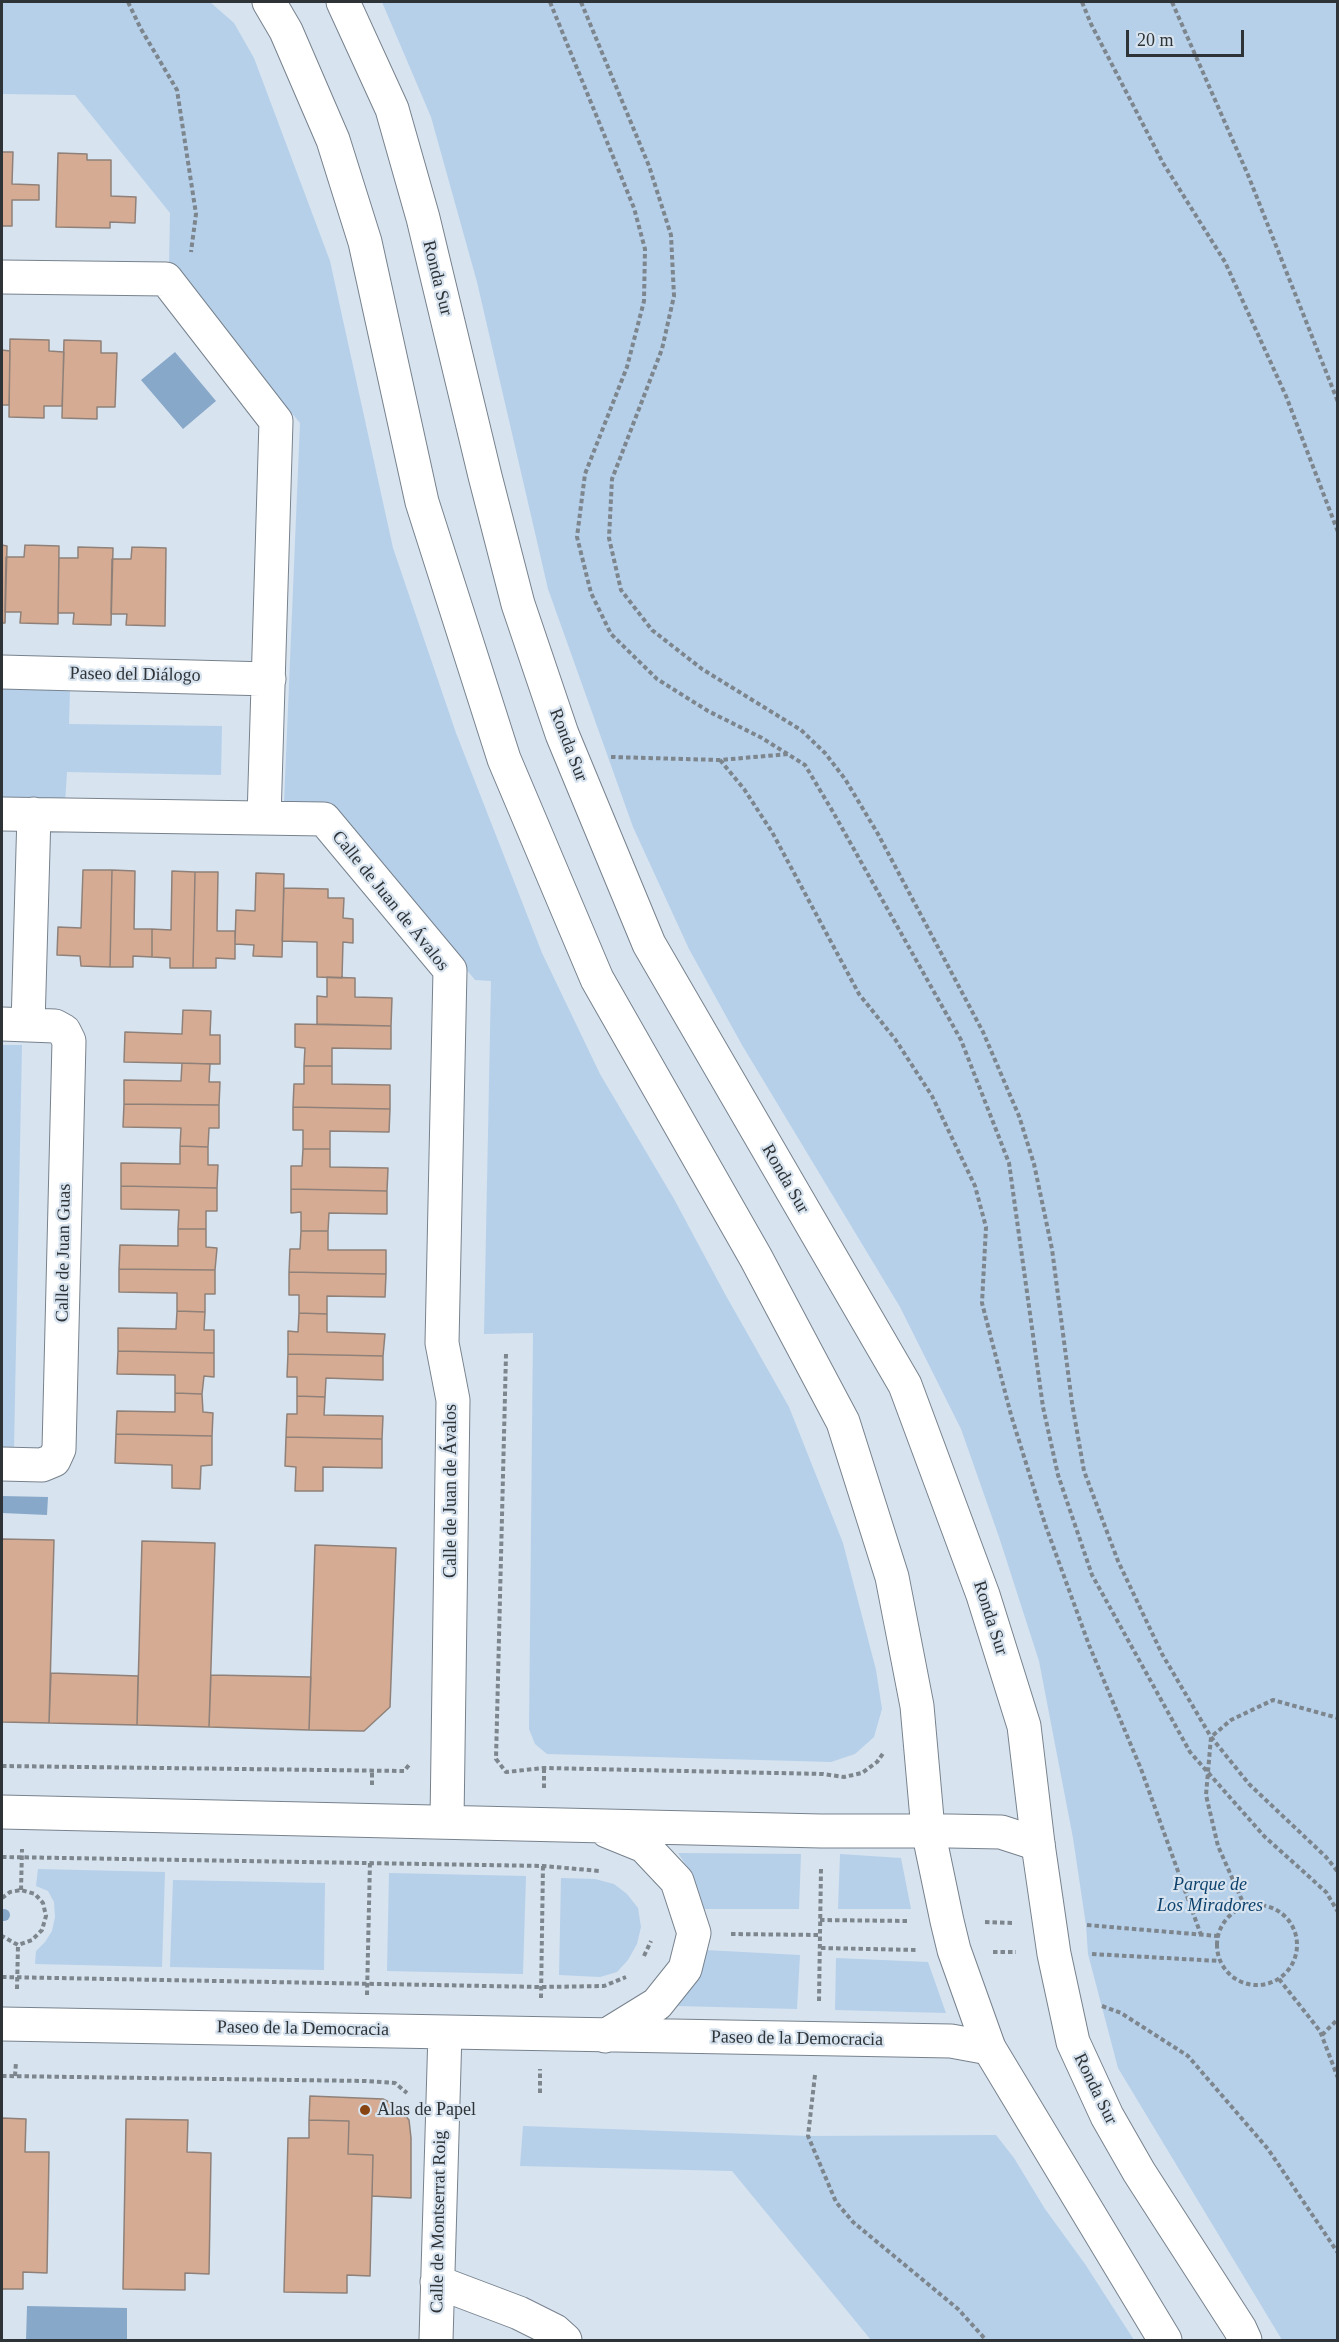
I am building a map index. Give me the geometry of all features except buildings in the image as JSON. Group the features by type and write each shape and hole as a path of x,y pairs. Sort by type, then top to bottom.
{"street":[{"path":"269,2 286,31 333,140 365,242 422,502 504,759 597,979 756,1258 843,1422 891,1577 917,1706 928,1830 954,1950 989,2048 1165,2340"},
{"name":"Ronda Sur","path":"343,2 392,109 423,218 518,604 562,734 650,944 904,1385 983,1595 1024,1726 1038,1844 1063,1996 1073,2042 1107,2116 1139,2172 1245,2340"},
{"path":"2,278 165,279 276,421 264,818 2,814"},
{"name":"Paseo del Diálogo","path":"2,672 268,679"},
{"name":"Calle de Juan Guas","path":"2,1464 42,1465 54,1460 59,1449 69,1041 64,1031 55,1026 15,1024 34,814"},
{"name":"Calle de Juan de Ávalos","path":"264,818 324,819 450,970 442,1343 453,1400 447,1821"},
{"path":"2,1812 821,1831 1001,1832 1038,1844"},
{"path":"592,1826 644,1846 677,1881 694,1933 685,1969 657,2004 604,2036"},
{"name":"Paseo de la Democracia","path":"2,2024 951,2041 989,2048"},
{"name":"Calle de Montserrat Roig","path":"436,2340 445,2032"},
{"path":"437,2282 519,2313 555,2331 565,2340"}],"path":[{"path":"128,2 177,90 196,214 189,266 182,281 174,290"},
{"path":"550,2 634,208 645,249 644,302 627,367 585,474 578,537 591,593 611,634 657,679 708,711 762,738 805,765 833,812 961,1040 1009,1163 1043,1407 1059,1475 1092,1575 1190,1752 1264,1836 1326,1892 1338,1912"},
{"path":"581,2 649,166 670,235 674,296 663,349 612,479 609,538 621,591 660,637 702,669 801,730 825,753 845,779 878,834 983,1032 1019,1116 1034,1164 1052,1249 1072,1403 1084,1471 1118,1561 1162,1654 1211,1737 1249,1784 1326,1857 1338,1872"},
{"path":"1082,2 1091,24 1163,163 1225,262 1286,396 1338,532"},
{"path":"1172,2 1248,175 1338,402"},
{"path":"607,756 720,760 789,754"},
{"path":"720,760 744,789 772,832 859,994 895,1039 932,1096 975,1186 986,1227 982,1303 1011,1415 1045,1524 1085,1634 1140,1769 1201,1935"},
{"path":"506,1354 496,1759 506,1772 544,1768 823,1774 844,1777 862,1773 877,1762 888,1746"},
{"path":"1245,1907 1218,1846 1206,1796 1211,1737 1231,1720 1273,1700 1338,1718"},
{"path":"2,1766 404,1771 411,1764"},
{"path":"540,2093 544,1768"},
{"path":"365,2080 372,1770"},
{"path":"821,1831 817,2039 814,2098 808,2136 836,2202 853,2222 958,2309 986,2340"},
{"path":"2,1857 543,1866 588,1868 611,1873"},
{"path":"2,1898 10,1892 21,1890 35,1894 43,1903 46,1916 42,1930 32,1940 18,1945 2,1936"},
{"path":"1258,1905 1269,1907 1287,1917 1296,1933 1297,1954 1291,1968 1279,1980 1258,1986 1245,1984 1232,1977 1220,1961 1217,1949 1218,1936 1224,1923 1234,1912 1258,1905"},
{"path":"643,1959 654,1932 820,1935"},
{"path":"2,1977 542,1987 604,1986 632,1973"},
{"path":"1279,1980 1322,2036 1338,2078"},
{"path":"1063,1996 1121,2013 1188,2056 1268,2149 1338,2253"},
{"path":"1322,2036 1338,2019"},
{"path":"2,2076 365,2080 395,2083 410,2095"}],"green space":[{"path":"2,2 210,2 234,23 254,58 330,261 393,548 456,733 542,953 600,1074 674,1199 789,1407 843,1543 876,1670 882,1709 874,1737 855,1754 831,1762 547,1754 535,1744 529,1729 533,1333 484,1334 491,981 475,980 334,806 284,803 300,423 169,266 170,213 75,95 2,94"},
{"name":"Parque de Los Miradores","path":"382,2 1337,2 1337,2340 1282,2340 1118,2068 1088,1954 1073,1838 1039,1661 961,1429 900,1307 742,1045 689,949 633,827 548,589 477,282 431,117"},
{"path":"2,688 70,690 69,724 222,726 221,775 67,772 65,804 2,803"},
{"path":"2,1045 22,1045 14,1448 2,1448"},
{"path":"678,1853 801,1854 799,1909 704,1909 692,1874"},
{"path":"840,1854 901,1858 911,1909 838,1909"},
{"path":"38,1869 165,1872 162,1967 35,1964 36,1951 52,1931 55,1917 54,1902 48,1891 36,1886"},
{"path":"389,1873 526,1876 523,1974 387,1971"},
{"path":"561,1878 595,1879 614,1884 627,1894 638,1908 641,1927 637,1944 628,1960 617,1972 600,1977 559,1975"},
{"path":"173,1880 325,1883 324,1970 170,1967"},
{"path":"705,1950 800,1955 797,2009 676,2006"},
{"path":"836,1958 928,1962 946,2013 835,2010"},
{"path":"523,2126 808,2136 996,2135 1014,2158 1045,2209 1085,2264 1134,2340 871,2340 732,2171 520,2166"}],"shaded area":[{"path":"175,352 216,401 183,429 141,380"},
{"path":"2,1496 48,1497 47,1515 2,1513"},
{"path":"27,2306 127,2308 127,2340 26,2340"}],"place":[{"name":"Alas de Papel","path":"365,2110"}]}
